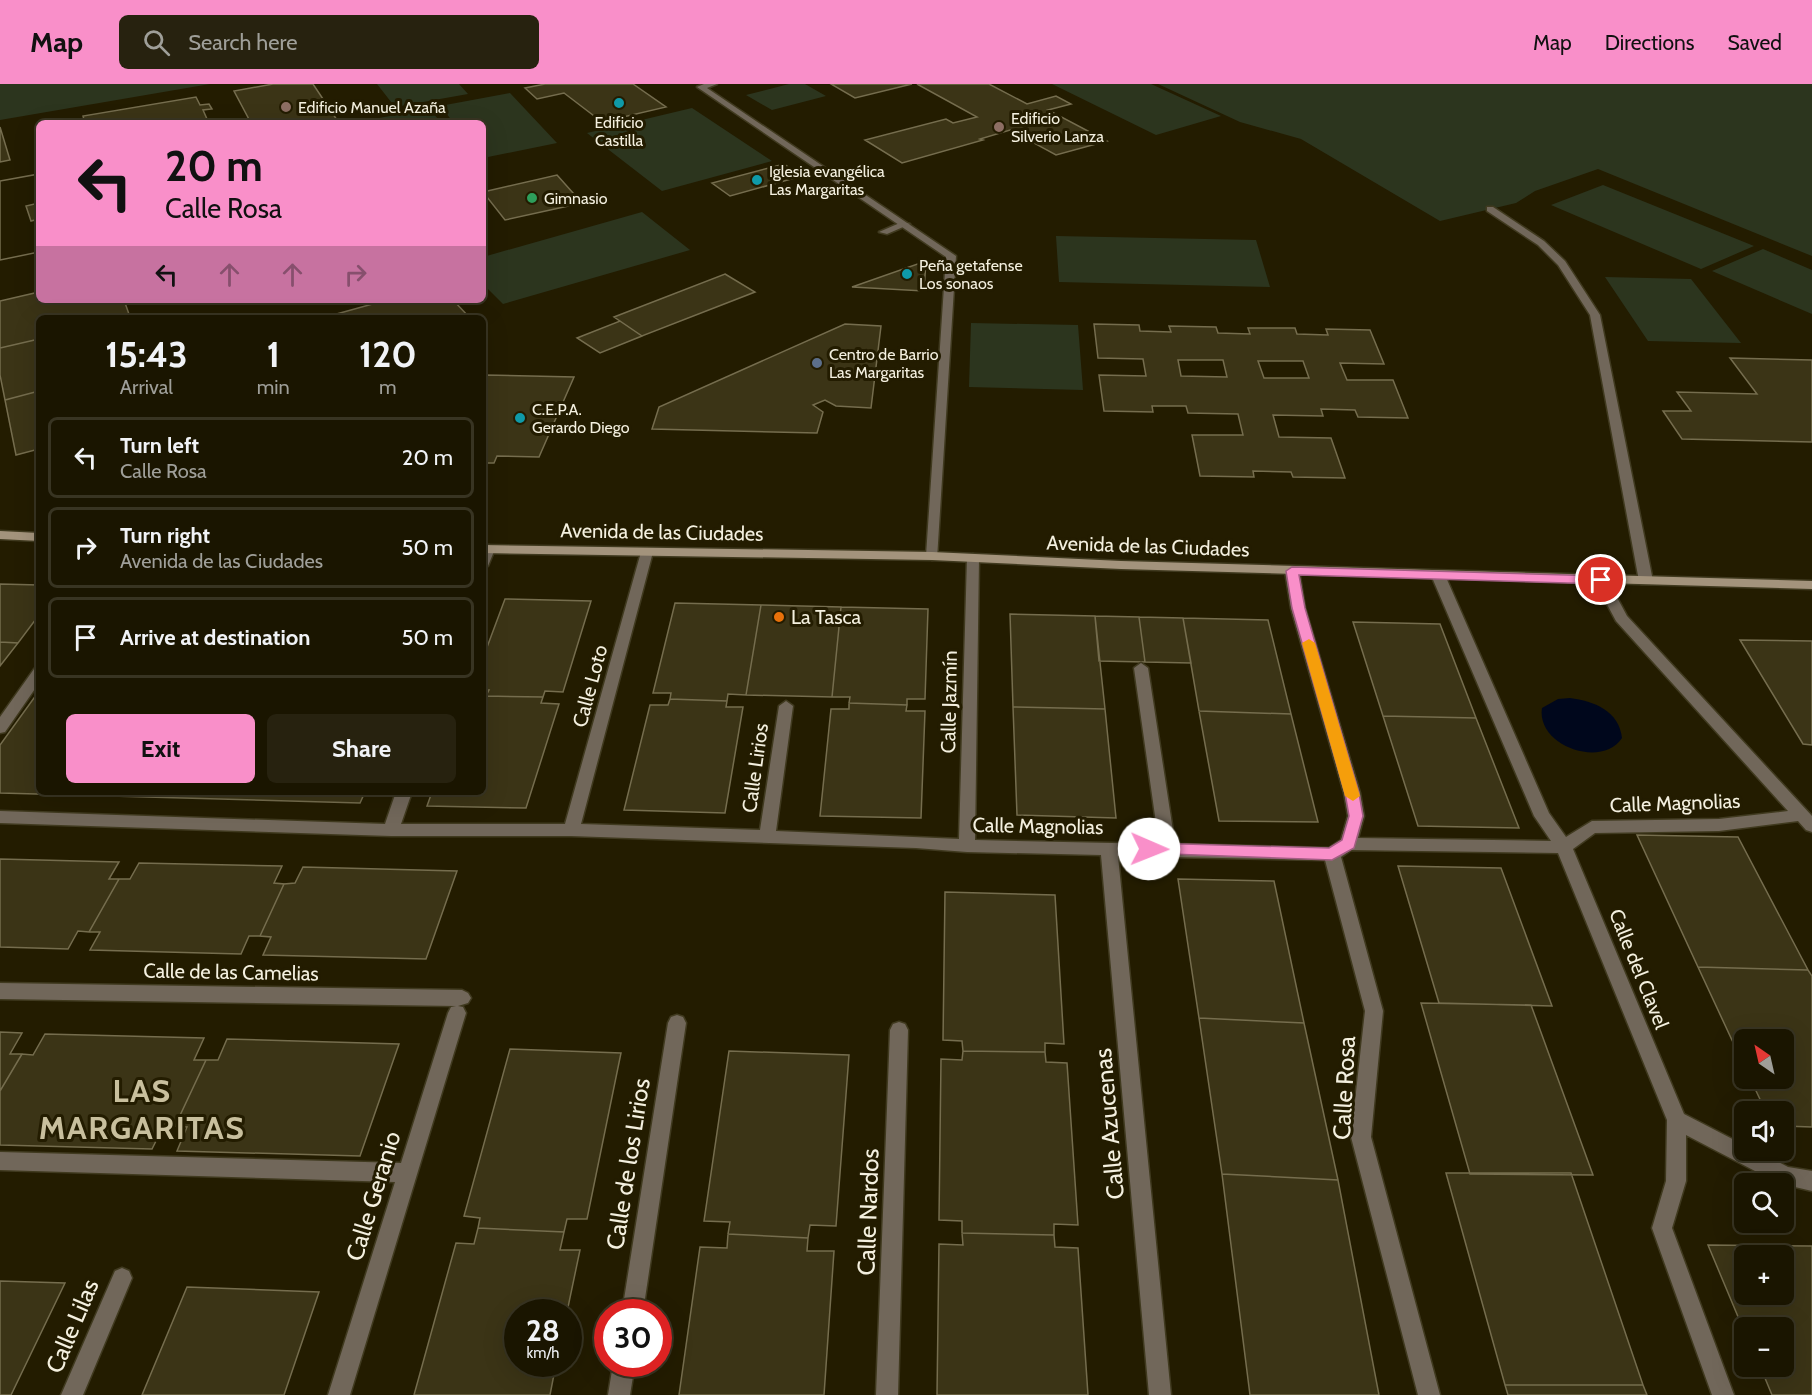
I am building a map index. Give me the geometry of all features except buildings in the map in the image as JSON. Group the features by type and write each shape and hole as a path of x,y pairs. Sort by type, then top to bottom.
{"street":[{"path":"713,84 701,87 951,256 932,556"},
{"path":"1490,209 1541,243 1562,263 1595,315 1646,581"},
{"path":"884,232 905,224"},
{"path":"0,535 36,537"},
{"name":"Avenida de las Ciudades","path":"486,549 932,556 1292,571 1812,585"},
{"name":"Calle Loto","path":"571,830 647,552"},
{"name":"Calle Jazmín","path":"967,846 973,558"},
{"path":"1292,571 1299,608 1352,793 1356,816 1348,844"},
{"name":"Calle del Clavel","path":"1438,575 1542,816 1564,846 1677,1120 1676,1181 1662,1228 1723,1395"},
{"path":"1601,580 1621,618 1807,821"},
{"path":"1141,668 1168,849"},
{"path":"0,728 36,676"},
{"name":"Calle Lirios","path":"766,836 786,706"},
{"path":"391,830 403,795"},
{"name":"Calle Magnolias","path":"0,817 391,830 571,830 916,842 967,846 1332,854"},
{"name":"Calle Magnolias","path":"1564,846 1592,828 1807,821"},
{"path":"1332,854 1348,844 1564,846"},
{"name":"Calle Azucenas","path":"1109,849 1160,1395"},
{"name":"Calle Rosa","path":"1332,854 1374,1011 1361,1137 1430,1395"},
{"name":"Calle de las Camelias","path":"0,991 460,1006"},
{"name":"Calle Geranio","path":"339,1395 460,1006"},
{"name":"Calle de los Lirios","path":"634,1299 677,1023"},
{"name":"Calle Nardos","path":"887,1395 899,1030"},
{"path":"1677,1120 1785,1176 1812,1181"},
{"path":"0,1161 408,1173"},
{"name":"Calle Lilas","path":"72,1395 122,1278"},
{"path":"619,1395 622,1377"}],"green space":[{"path":"0,84 210,84 0,120"},
{"path":"377,84 459,84 468,94 395,107"},
{"path":"789,84 805,84 826,96 772,110 746,95"},
{"path":"1052,84 1151,84 1221,116 1156,135"},
{"path":"1158,84 1812,84 1812,256 1598,169 1535,191 1516,203 1440,221 1301,139 1240,122"},
{"path":"510,93 557,143 486,157 486,120 452,120 440,106"},
{"path":"692,108 772,161 662,191 587,133"},
{"path":"430,109 439,120 367,120"},
{"path":"1603,185 1754,246 1701,269 1551,205"},
{"path":"642,212 690,250 503,304 486,287 486,256"},
{"path":"1056,236 1256,240 1270,287 1059,282"},
{"path":"1763,249 1812,270 1812,314 1712,271"},
{"path":"1605,277 1691,279 1741,343 1648,341"},
{"path":"971,323 1078,325 1083,390 969,387"}],"water":[{"path":"1570,698 1596,705 1611,714 1620,729 1622,738 1613,747 1600,752 1572,749 1559,742 1549,733 1543,721 1542,708 1558,699"}],"slow traffic":[{"path":"1309,643 1353,796"}],"place":[{"name":"Edificio Castilla","path":"619,103"},
{"name":"Edificio Manuel Azaña","path":"286,107"},
{"name":"Edificio Silverio Lanza","path":"999,127"},
{"name":"Iglesia evangélica Las Margaritas","path":"757,180"},
{"name":"Gimnasio","path":"532,198"},
{"name":"Peña getafense Los sonaos","path":"907,274"},
{"name":"Centro de Barrio Las Margaritas","path":"817,363"},
{"name":"C.E.P.A. Gerardo Diego","path":"520,418"},
{"name":"La Tasca","path":"779,617"}],"district":[{"name":"LAS MARGARITAS","path":"142,1108"}],"route":[{"path":"1149,849 1332,854 1348,844 1356,816 1352,793 1299,608 1292,571 1601,580"}]}
